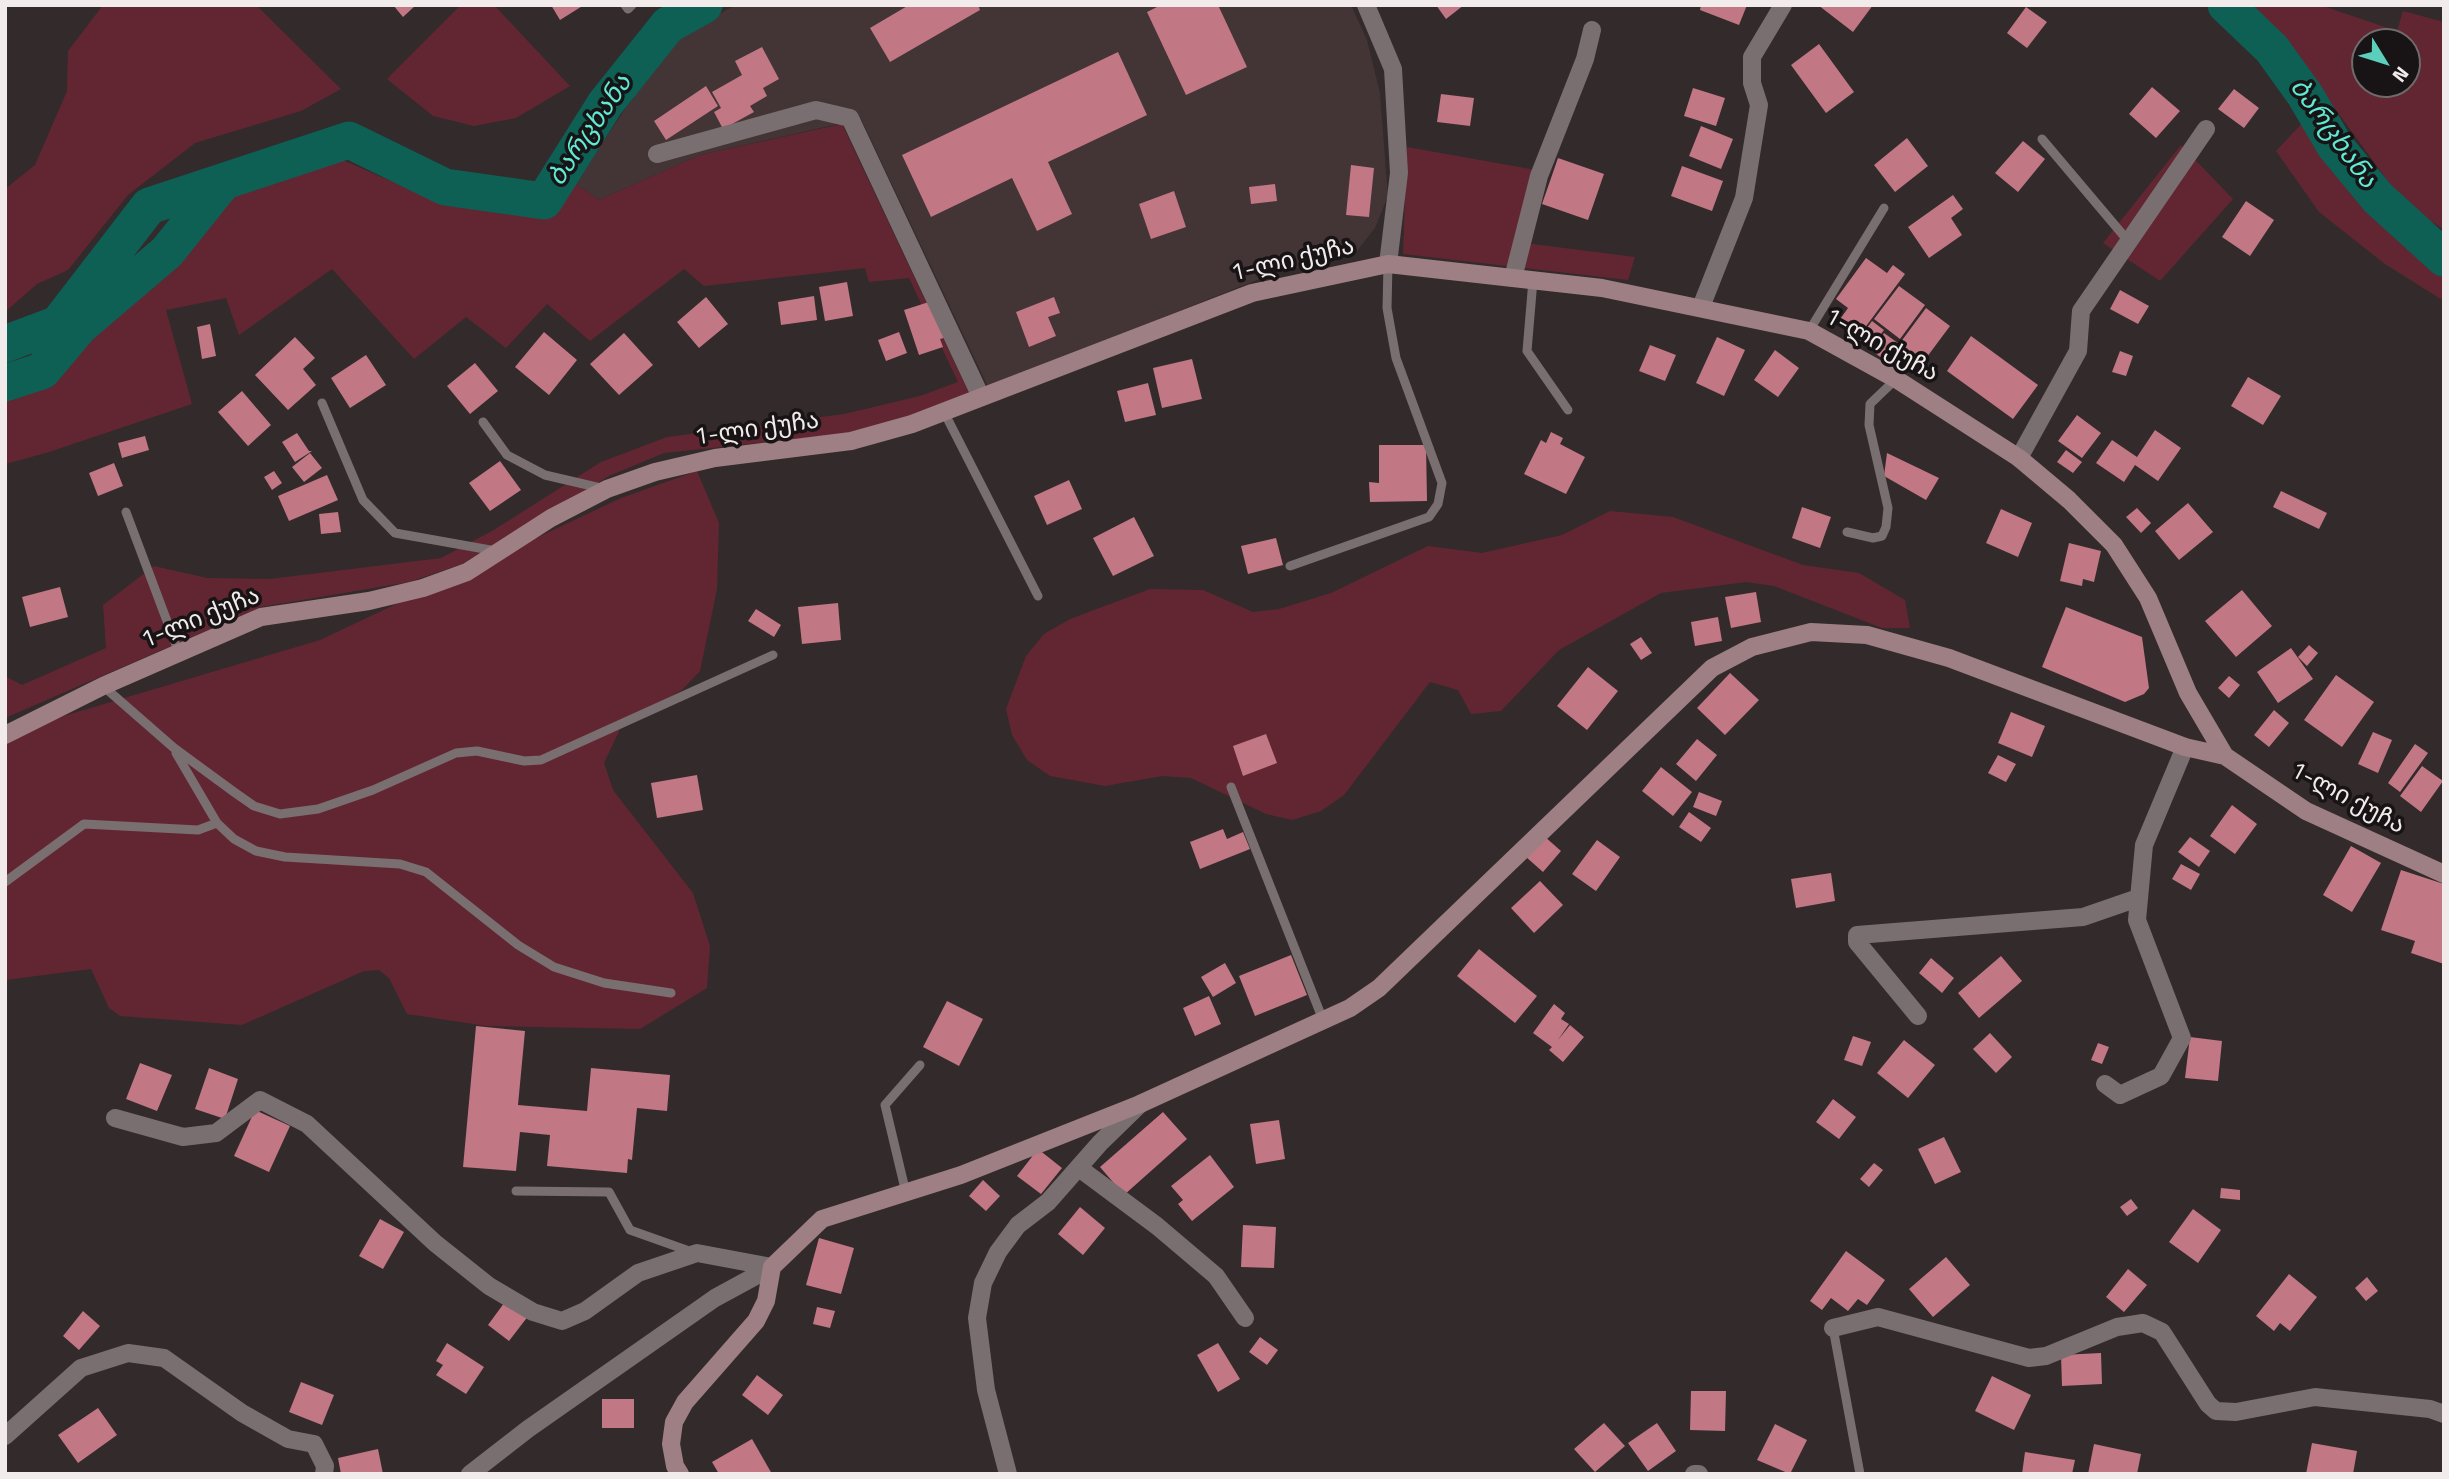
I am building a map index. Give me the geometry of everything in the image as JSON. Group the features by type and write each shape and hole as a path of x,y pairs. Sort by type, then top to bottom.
{"street":[{"path":"1366,5 1393,69 1399,173 1388,264"},
{"path":"1701,307 1744,198 1759,105 1752,83 1752,57 1783,5"},
{"path":"1513,278 1539,176 1585,59 1592,30"},
{"path":"657,153 816,110 850,118 981,397"},
{"path":"2020,458 2078,351 2081,311 2206,129"},
{"name":"1-ლი ქუჩა","path":"5,735 103,685 261,617 369,601 423,588 467,572 551,518 607,489 655,472 715,458 851,441 912,424 1252,293 1388,264 1602,288 1809,331 1896,379 2020,458 2069,500 2114,545 2148,598 2188,693 2225,756 2306,811 2444,874"},
{"path":"470,1474 715,1298 772,1267 822,1219 961,1175 1140,1104 1350,1008 1378,988 1712,668 1752,647 1811,632 1867,635 1949,658 2185,747 2225,756"},
{"path":"2105,1084 2120,1095 2161,1076 2182,1038 2137,920 2137,898 2144,845 2185,747"},
{"path":"1918,1016 1857,942 1857,935 2083,917 2137,898"},
{"path":"115,1118 183,1137 216,1133 260,1100 307,1124 435,1243 489,1286 533,1312 562,1321 585,1311 638,1273 697,1253 772,1267"},
{"path":"1009,1474 986,1390 977,1318 983,1283 998,1252 1018,1225 1048,1202 1140,1104"},
{"path":"1079,1168 1157,1226 1216,1276 1245,1318"},
{"path":"681,1474 675,1466 671,1444 674,1422 685,1402 756,1321 765,1301 772,1267"},
{"path":"1833,1328 1878,1317 2029,1358 2046,1356 2117,1327 2143,1323 2162,1332 2208,1404 2216,1411 2236,1412 2315,1397 2430,1409 2444,1414"},
{"path":"5,1436 80,1368 128,1353 164,1358 242,1413 288,1439 314,1444 325,1466 324,1474"}],"lane":[{"path":"625,5 628,9 632,5"},
{"path":"2042,139 2129,242"},
{"path":"1809,331 1884,208"},
{"path":"1290,566 1429,517 1438,504 1442,483 1396,358 1387,308 1388,264"},
{"path":"1533,281 1527,351 1568,410"},
{"path":"1847,533 1874,538 1882,536 1886,527 1888,508 1869,425 1870,404 1896,379"},
{"path":"322,403 363,500 395,533 501,552"},
{"path":"944,412 1038,596"},
{"path":"483,422 507,455 545,475 607,489"},
{"path":"126,512 179,653"},
{"path":"103,685 174,748 254,806 280,814 318,809 373,790 456,753 477,751 524,761 541,760 773,655"},
{"path":"174,748 216,823 234,839 256,851 285,857 400,864 426,872 518,945 554,967 604,984 671,993"},
{"path":"1231,787 1323,1020"},
{"path":"5,883 84,824 198,830 216,823"},
{"path":"906,1193 885,1105 920,1065"},
{"path":"516,1191 609,1192 630,1230 697,1253"},
{"path":"1833,1328 1860,1474"}],"shaded area":[{"path":"103,5 256,5 341,89 301,111 195,143 128,195 68,270 37,284 5,312 5,189 35,165 67,91 68,51"},
{"path":"461,5 494,5 570,86 516,118 474,126 433,116 387,79"},
{"path":"736,5 1351,5 1367,40 1380,93 1388,196 1375,228 1357,251 1262,278 988,387 861,119 700,155 599,200 574,183 675,37"},
{"path":"2249,5 2320,5 2388,28 2351,28 2351,98 2421,98 2421,28 2398,28 2403,11 2444,22 2444,230 2403,202 2287,43"},
{"path":"2307,118 2355,185 2403,239 2444,273 2444,301 2385,264 2319,212 2276,151"},
{"path":"842,124 969,393 910,416 843,434 664,453 609,476 462,564 409,582 261,607 5,718 5,676 22,685 106,648 103,605 154,566 207,578 270,579 441,558 492,531 601,462 667,437 844,414 920,396 958,382 909,278 869,282 865,268 704,286 684,269 590,341 547,304 506,348 466,317 414,359 332,269 239,335 226,298 166,310 192,404 5,464 5,395 50,379 90,335 177,255 230,190 298,165 345,161 409,189 532,213 553,209 574,183 599,200 700,155"},
{"path":"2181,145 2233,199 2160,281 2103,243"},
{"path":"1407,147 1536,170 1517,242 1635,257 1628,280 1403,254"},
{"path":"697,471 719,523 717,589 700,671 682,690 623,723 604,763 613,790 693,893 710,946 707,988 640,1029 487,1026 407,1014 389,978 379,970 364,971 242,1025 120,1016 109,1008 91,969 5,980 5,744 50,720 320,640 621,498"},
{"path":"1610,511 1673,517 1803,565 1859,573 1905,600 1910,628 1882,628 1774,586 1746,582 1661,593 1559,650 1501,711 1471,714 1458,690 1430,682 1344,795 1321,811 1292,820 1266,814 1191,778 1162,776 1105,786 1050,776 1027,760 1012,735 1006,709 1026,656 1044,634 1070,619 1150,589 1203,590 1253,612 1279,609 1331,593 1428,546 1482,553 1562,535"}],"building":[{"path":"393,5 416,5 403,17"},
{"path":"551,5 584,5 560,20"},
{"path":"909,5 978,5 980,10 890,62 870,28"},
{"path":"1161,5 1218,5 1247,67 1186,95 1147,12"},
{"path":"1436,5 1464,5 1446,19"},
{"path":"1701,5 1747,5 1739,25 1700,10"},
{"path":"1818,5 1873,5 1853,32"},
{"path":"2026,7 2047,22 2027,48 2007,33"},
{"path":"1819,44 1854,92 1826,113 1791,65"},
{"path":"762,47 779,79 763,88 767,96 750,106 754,112 723,129 714,112 721,108 712,92 742,75 735,61"},
{"path":"1118,52 1147,115 1048,162 1072,214 1037,231 1012,178 931,217 902,155"},
{"path":"706,86 718,106 666,140 654,121"},
{"path":"2152,87 2180,111 2156,138 2129,114"},
{"path":"1693,88 1725,98 1716,126 1684,116"},
{"path":"2234,89 2259,108 2244,128 2218,109"},
{"path":"1441,94 1474,98 1470,126 1437,122"},
{"path":"1701,126 1733,139 1721,169 1689,156"},
{"path":"1907,138 1928,166 1895,192 1874,165"},
{"path":"2023,141 2045,159 2018,192 1995,173"},
{"path":"1558,158 1604,174 1588,220 1542,204"},
{"path":"1351,165 1374,168 1369,217 1346,215"},
{"path":"1682,166 1723,181 1712,211 1671,196"},
{"path":"1275,184 1277,201 1251,204 1249,187"},
{"path":"1174,191 1186,227 1151,239 1139,204"},
{"path":"1953,195 1963,209 1951,218 1962,235 1929,258 1908,227"},
{"path":"2246,201 2274,220 2250,256 2222,237"},
{"path":"1866,258 1887,273 1893,265 1905,274 1858,337 1838,322 1848,308 1836,299"},
{"path":"847,282 853,316 825,321 819,287"},
{"path":"1899,286 1925,305 1900,339 1874,319"},
{"path":"2120,290 2149,306 2138,324 2110,309"},
{"path":"814,296 817,320 781,325 778,302"},
{"path":"706,297 728,324 699,348 677,322"},
{"path":"1054,297 1060,313 1048,317 1056,336 1029,347 1016,312"},
{"path":"935,300 947,337 940,339 943,347 919,355 904,310"},
{"path":"1926,308 1950,326 1918,369 1894,351"},
{"path":"1872,321 1884,330 1870,349 1858,340"},
{"path":"210,324 216,356 202,359 197,327"},
{"path":"544,332 577,360 549,395 515,367"},
{"path":"899,332 907,353 886,361 878,340"},
{"path":"624,333 653,365 619,395 590,364"},
{"path":"1884,333 1898,343 1886,361 1872,351"},
{"path":"1971,336 2038,385 2013,419 1947,371"},
{"path":"295,337 315,358 303,369 316,385 288,410 255,375"},
{"path":"1717,337 1745,350 1724,396 1696,383"},
{"path":"1650,345 1676,355 1665,381 1639,371"},
{"path":"1775,350 1799,368 1778,397 1754,380"},
{"path":"2120,351 2133,356 2126,376 2112,372"},
{"path":"366,355 386,385 350,408 331,378"},
{"path":"1192,359 1202,399 1162,408 1153,368"},
{"path":"475,363 498,391 470,414 447,386"},
{"path":"2248,377 2281,396 2263,425 2231,406"},
{"path":"1148,383 1156,415 1125,422 1117,391"},
{"path":"242,391 271,425 248,446 218,412"},
{"path":"2077,415 2101,433 2082,458 2058,441"},
{"path":"2155,430 2181,448 2158,481 2135,465 2124,482 2096,463 2112,440 2137,457"},
{"path":"1551,432 1563,438 1560,444 1585,457 1566,494 1524,474 1541,440 1546,443"},
{"path":"297,433 309,451 312,451 295,462 282,442"},
{"path":"145,436 149,450 122,458 118,443"},
{"path":"1379,445 1426,445 1427,501 1370,502 1369,482 1379,483"},
{"path":"2066,450 2082,462 2073,473 2057,462"},
{"path":"310,453 322,468 304,482 292,467"},
{"path":"1887,453 1939,478 1926,500 1884,476"},
{"path":"500,461 521,490 490,511 469,483"},
{"path":"114,463 123,486 98,496 89,473"},
{"path":"274,471 282,483 272,490 264,477"},
{"path":"327,475 338,500 289,521 278,496"},
{"path":"1069,480 1082,509 1047,525 1034,496"},
{"path":"2281,491 2327,513 2319,529 2273,507"},
{"path":"2188,503 2213,532 2179,560 2155,531"},
{"path":"1802,507 1831,517 1820,548 1792,538"},
{"path":"2137,508 2151,523 2141,533 2126,517"},
{"path":"2001,509 2032,523 2018,557 1986,543"},
{"path":"338,512 341,532 321,534 319,514"},
{"path":"1134,517 1154,556 1113,576 1093,538"},
{"path":"1276,538 1283,565 1248,574 1241,546"},
{"path":"2069,543 2101,551 2094,582 2083,579 2082,586 2060,581"},
{"path":"60,587 68,617 30,627 22,597"},
{"path":"2242,590 2272,626 2236,657 2205,621"},
{"path":"1756,592 1761,622 1731,628 1725,597"},
{"path":"838,603 841,640 802,644 798,607"},
{"path":"2066,607 2142,637 2149,688 2144,694 2125,702 2042,667"},
{"path":"756,609 781,625 774,637 748,621"},
{"path":"1718,617 1722,641 1695,646 1691,622"},
{"path":"1641,637 1652,653 1641,660 1630,644"},
{"path":"2309,645 2318,653 2307,666 2298,657"},
{"path":"2291,648 2313,679 2278,703 2257,672"},
{"path":"1588,667 1618,691 1587,730 1557,706"},
{"path":"1730,673 1759,700 1725,735 1697,708"},
{"path":"2336,675 2374,702 2342,747 2304,720"},
{"path":"2229,676 2240,685 2229,698 2218,688"},
{"path":"2274,710 2289,723 2269,747 2254,735"},
{"path":"2011,712 2045,726 2032,757 1998,743"},
{"path":"2373,732 2392,740 2378,773 2358,764"},
{"path":"1266,734 1277,763 1243,776 1233,746"},
{"path":"1697,739 1717,755 1696,781 1676,764"},
{"path":"2415,744 2428,753 2400,792 2388,783"},
{"path":"1998,755 2016,764 2006,782 1988,773"},
{"path":"2422,766 2443,781 2421,812 2400,796"},
{"path":"1661,767 1692,792 1673,816 1642,791"},
{"path":"697,775 703,810 657,818 651,783"},
{"path":"1699,792 1722,801 1716,816 1693,807"},
{"path":"2232,805 2257,824 2235,854 2210,836"},
{"path":"1689,812 1711,828 1701,842 1679,827"},
{"path":"1223,829 1227,839 1243,832 1250,849 1200,869 1190,842"},
{"path":"1544,836 1561,851 1543,872 1526,857"},
{"path":"2190,837 2210,851 2199,867 2178,852"},
{"path":"1597,840 1620,857 1596,891 1572,874"},
{"path":"2351,846 2381,863 2352,912 2323,895"},
{"path":"2181,864 2200,874 2191,890 2172,879"},
{"path":"2401,870 2444,884 2444,964 2411,953 2415,941 2381,930"},
{"path":"1831,873 1835,901 1796,908 1791,879"},
{"path":"1540,881 1563,905 1534,933 1511,908"},
{"path":"1479,949 1537,996 1515,1023 1457,976"},
{"path":"1291,955 1307,995 1255,1016 1239,976"},
{"path":"2001,956 2022,981 1979,1018 1958,993"},
{"path":"1931,958 1954,978 1942,993 1919,973"},
{"path":"1225,963 1236,983 1213,997 1201,977"},
{"path":"1209,996 1221,1024 1195,1036 1183,1008"},
{"path":"947,1001 983,1019 959,1066 923,1047"},
{"path":"1554,1004 1565,1013 1561,1019 1569,1024 1558,1040 1570,1025 1584,1037 1563,1062 1549,1050 1552,1047 1533,1033"},
{"path":"476,1026 525,1031 518,1105 587,1111 591,1068 670,1075 667,1111 637,1108 632,1160 628,1159 627,1173 547,1166 550,1135 520,1132 516,1171 463,1167"},
{"path":"1990,1033 2012,1057 1996,1073 1973,1049"},
{"path":"1853,1036 1871,1042 1862,1066 1844,1060"},
{"path":"2190,1037 2222,1041 2218,1081 2185,1078"},
{"path":"1904,1040 1935,1065 1908,1098 1877,1073"},
{"path":"2098,1043 2109,1047 2102,1064 2091,1060"},
{"path":"140,1063 172,1075 157,1111 126,1099"},
{"path":"209,1068 238,1079 225,1119 195,1109"},
{"path":"1833,1099 1856,1117 1839,1139 1816,1122"},
{"path":"255,1110 290,1126 269,1172 234,1156"},
{"path":"1163,1112 1187,1139 1124,1195 1100,1167"},
{"path":"1279,1120 1285,1159 1256,1164 1250,1124"},
{"path":"1944,1137 1961,1172 1935,1184 1918,1149"},
{"path":"1038,1149 1062,1168 1041,1194 1017,1176"},
{"path":"1210,1155 1234,1187 1192,1221 1178,1204 1183,1200 1171,1186"},
{"path":"1874,1163 1883,1170 1869,1187 1860,1179"},
{"path":"983,1180 1000,1196 986,1211 969,1196"},
{"path":"2221,1188 2240,1190 2240,1200 2220,1198"},
{"path":"2131,1199 2138,1208 2127,1216 2120,1207"},
{"path":"1080,1207 1105,1228 1083,1255 1058,1234"},
{"path":"2193,1209 2221,1230 2198,1263 2169,1242"},
{"path":"380,1219 404,1232 383,1269 359,1256"},
{"path":"1243,1225 1276,1227 1274,1268 1241,1267"},
{"path":"819,1238 854,1248 841,1294 806,1285"},
{"path":"1846,1251 1885,1280 1867,1305 1858,1299 1848,1311 1831,1298 1822,1310 1810,1301"},
{"path":"1946,1257 1970,1285 1933,1317 1909,1289"},
{"path":"2128,1269 2147,1285 2124,1312 2106,1297"},
{"path":"2289,1274 2317,1297 2290,1331 2280,1323 2274,1331 2256,1316"},
{"path":"2367,1277 2378,1291 2366,1301 2355,1288"},
{"path":"507,1299 529,1315 509,1341 488,1325"},
{"path":"817,1307 835,1311 830,1328 813,1324"},
{"path":"83,1311 100,1326 79,1350 63,1336"},
{"path":"1260,1337 1278,1350 1267,1365 1249,1352"},
{"path":"447,1343 484,1367 466,1394 436,1375 443,1365 436,1361"},
{"path":"1218,1343 1240,1379 1218,1392 1197,1355"},
{"path":"2101,1353 2102,1384 2062,1386 2061,1355"},
{"path":"757,1375 783,1395 768,1415 742,1395"},
{"path":"1992,1376 2031,1395 2014,1430 1975,1411"},
{"path":"301,1382 334,1395 322,1425 289,1412"},
{"path":"1691,1391 1726,1391 1725,1431 1690,1430"},
{"path":"602,1399 634,1399 634,1428 602,1428"},
{"path":"98,1408 117,1435 78,1463 58,1435"},
{"path":"1604,1423 1625,1446 1595,1472 1574,1449"},
{"path":"1657,1423 1676,1451 1648,1471 1628,1443"},
{"path":"1775,1424 1807,1440 1790,1474 1757,1460"},
{"path":"752,1439 772,1474 719,1474 712,1462"},
{"path":"2312,1443 2357,1451 2353,1474 2306,1474"},
{"path":"2094,1444 2141,1454 2137,1474 2088,1474"},
{"path":"378,1449 383,1474 341,1474 338,1458"},
{"path":"2025,1452 2075,1460 2072,1474 2022,1474"}],"waterway":[{"name":"ბარცხანა","path":"5,344 58,324 149,206 349,140 445,187 544,201 605,104 668,25 704,5"},
{"name":"ბარცხანა","path":"2226,5 2272,49 2305,95 2335,146 2378,198 2444,258"},
{"name":"ბარცხანა","path":"5,383 42,371 79,327 167,252 223,182"}]}
